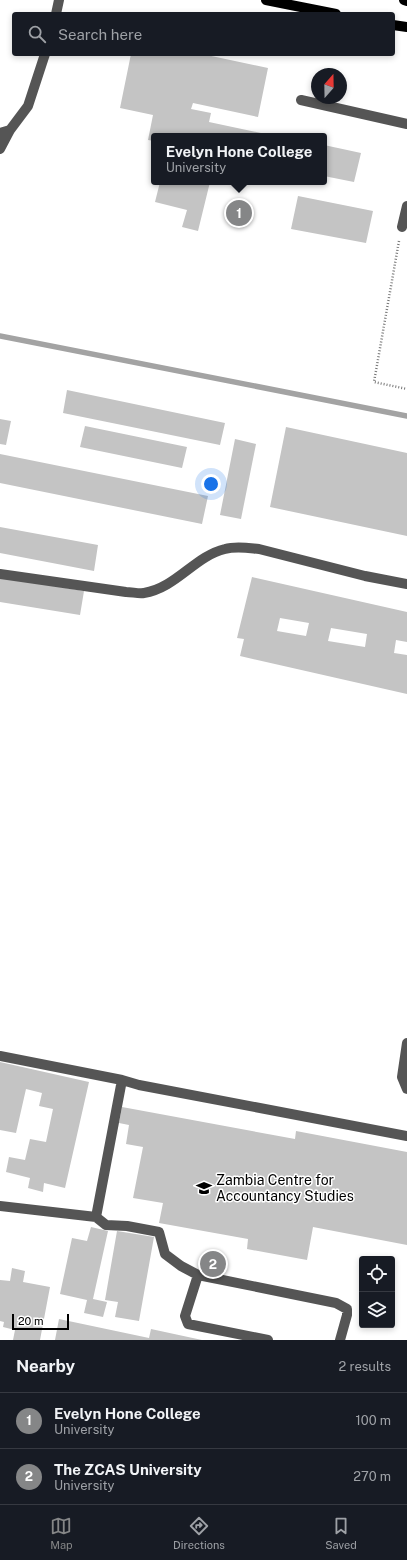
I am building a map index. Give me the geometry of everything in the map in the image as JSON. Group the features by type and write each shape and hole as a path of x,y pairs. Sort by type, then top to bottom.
{"main road":[{"path":"266,0 326,12"},
{"path":"395,25 407,28"}],"lane":[{"path":"56,12 59,0"},
{"path":"0,149 5,132 28,106 44,56"},
{"path":"301,100 407,124"},
{"path":"402,227 407,206"},
{"path":"0,574 126,592 144,593 160,588 213,553 226,548 243,547 259,549 365,576 407,584"},
{"path":"407,1043 402,1076 407,1089"},
{"path":"0,1056 122,1080 147,1087 407,1136"},
{"path":"96,1218 122,1080"},
{"path":"0,1206 96,1218 106,1225 127,1226 159,1232 165,1254 181,1266 198,1275 336,1303 347,1309 347,1315 340,1340"},
{"path":"198,1275 185,1316 188,1324 268,1340"}],"path":[{"path":"402,227 396,252 374,382 407,389"}],"building":[{"path":"131,56 211,56 268,68 258,117 193,103 191,109 211,113 209,122 261,133 151,133 151,140 148,140 153,115 120,108"},
{"path":"327,146 361,153 354,182 327,177"},
{"path":"159,185 209,185 198,231 182,227 187,210 155,202"},
{"path":"298,196 373,211 366,243 291,229"},
{"path":"67,390 225,423 220,445 63,413"},
{"path":"0,419 11,421 6,445 0,444"},
{"path":"85,426 187,447 182,468 80,447"},
{"path":"286,427 407,453 407,536 270,507"},
{"path":"235,439 256,444 241,519 220,515"},
{"path":"0,454 208,496 202,524 0,483"},
{"path":"0,527 98,545 94,571 0,553"},
{"path":"0,577 84,591 80,615 0,602"},
{"path":"252,577 407,612 407,642 396,640 394,653 407,655 407,694 240,656 244,639 237,638","holes":["280,618 309,623 306,636 277,631","331,628 367,634 365,647 328,641"]},
{"path":"0,1062 89,1082 65,1188 44,1183 43,1192 28,1188 30,1178 6,1172 9,1157 25,1160 30,1139 46,1142 53,1109 39,1106 42,1093 26,1089 16,1133 0,1130"},
{"path":"122,1107 295,1139 296,1131 407,1152 407,1245 313,1227 307,1260 247,1249 248,1239 159,1223 163,1203 133,1198 143,1147 126,1144 129,1125 119,1123"},
{"path":"91,1227 108,1231 93,1299 107,1302 103,1317 84,1313 87,1300 60,1294 72,1238 87,1241"},
{"path":"117,1231 154,1237 139,1321 115,1317 118,1302 105,1300"},
{"path":"12,1268 25,1271 23,1282 50,1287 40,1340 13,1340 15,1330 3,1327 4,1322 0,1321 0,1280 10,1281"},
{"path":"59,1319 149,1338 151,1329 202,1340 55,1340"}],"waterway":[{"path":"0,336 407,416"}],"place":[{"name":"Evelyn Hone College","path":"239,213"},
{"name":"Zambia Centre for Accountancy Studies","path":"204,1188"},
{"name":"The ZCAS University","path":"213,1264"}]}
